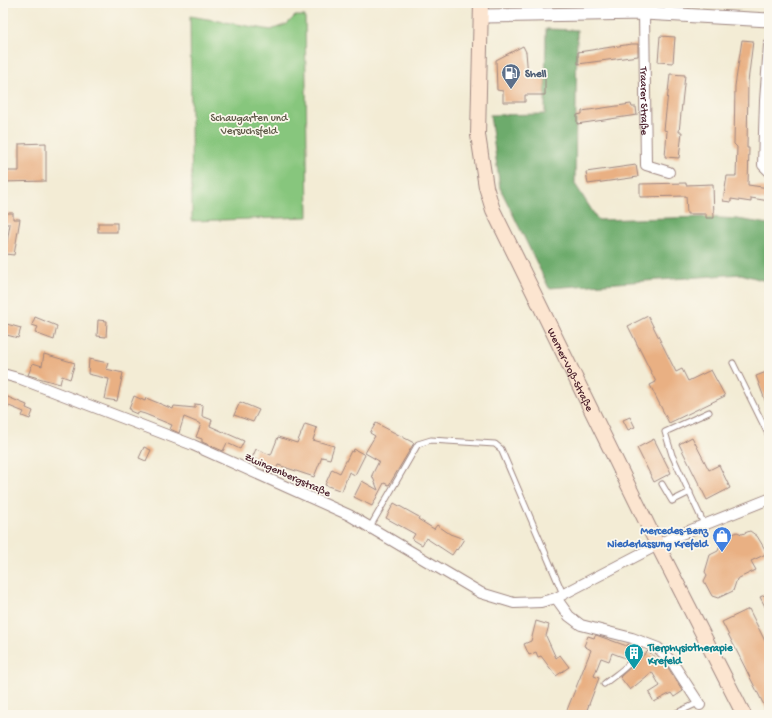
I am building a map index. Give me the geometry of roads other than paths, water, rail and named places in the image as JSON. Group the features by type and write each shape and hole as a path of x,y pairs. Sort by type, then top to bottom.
{"main road":[{"name":"Werner-Voß-Straße","path":"481,9 478,135 486,187 493,210 657,544 744,715"}],"street":[{"path":"481,9 641,10 769,20"},
{"name":"Traarer Straße","path":"641,10 646,165 669,172"},
{"path":"769,45 763,165 769,171"},
{"name":"Zwingenbergstraße","path":"3,374 21,379 192,445 350,515 481,593 514,603 541,602 560,596 657,544 704,524 769,500"},
{"path":"560,596 569,616 581,625 640,641 658,648 672,662 699,704"}],"lane":[{"path":"733,363 769,436"},
{"path":"704,524 672,455 665,432 709,412"},
{"path":"370,527 415,448 421,442 431,440 495,444 501,449 560,596"},
{"path":"662,484 672,501 690,492"},
{"path":"604,684 634,660 638,653 640,641"},
{"path":"672,715 699,704"}],"place":[{"name":"Shell","path":"511,90"},
{"name":"Mercedes-Benz Niederlassung Krefeld","path":"722,553"},
{"name":"Tierphysiotherapie Krefeld","path":"634,670"}],"park label":[{"name":"Schaugarten und Versuchsfeld","path":"249,123"}]}
